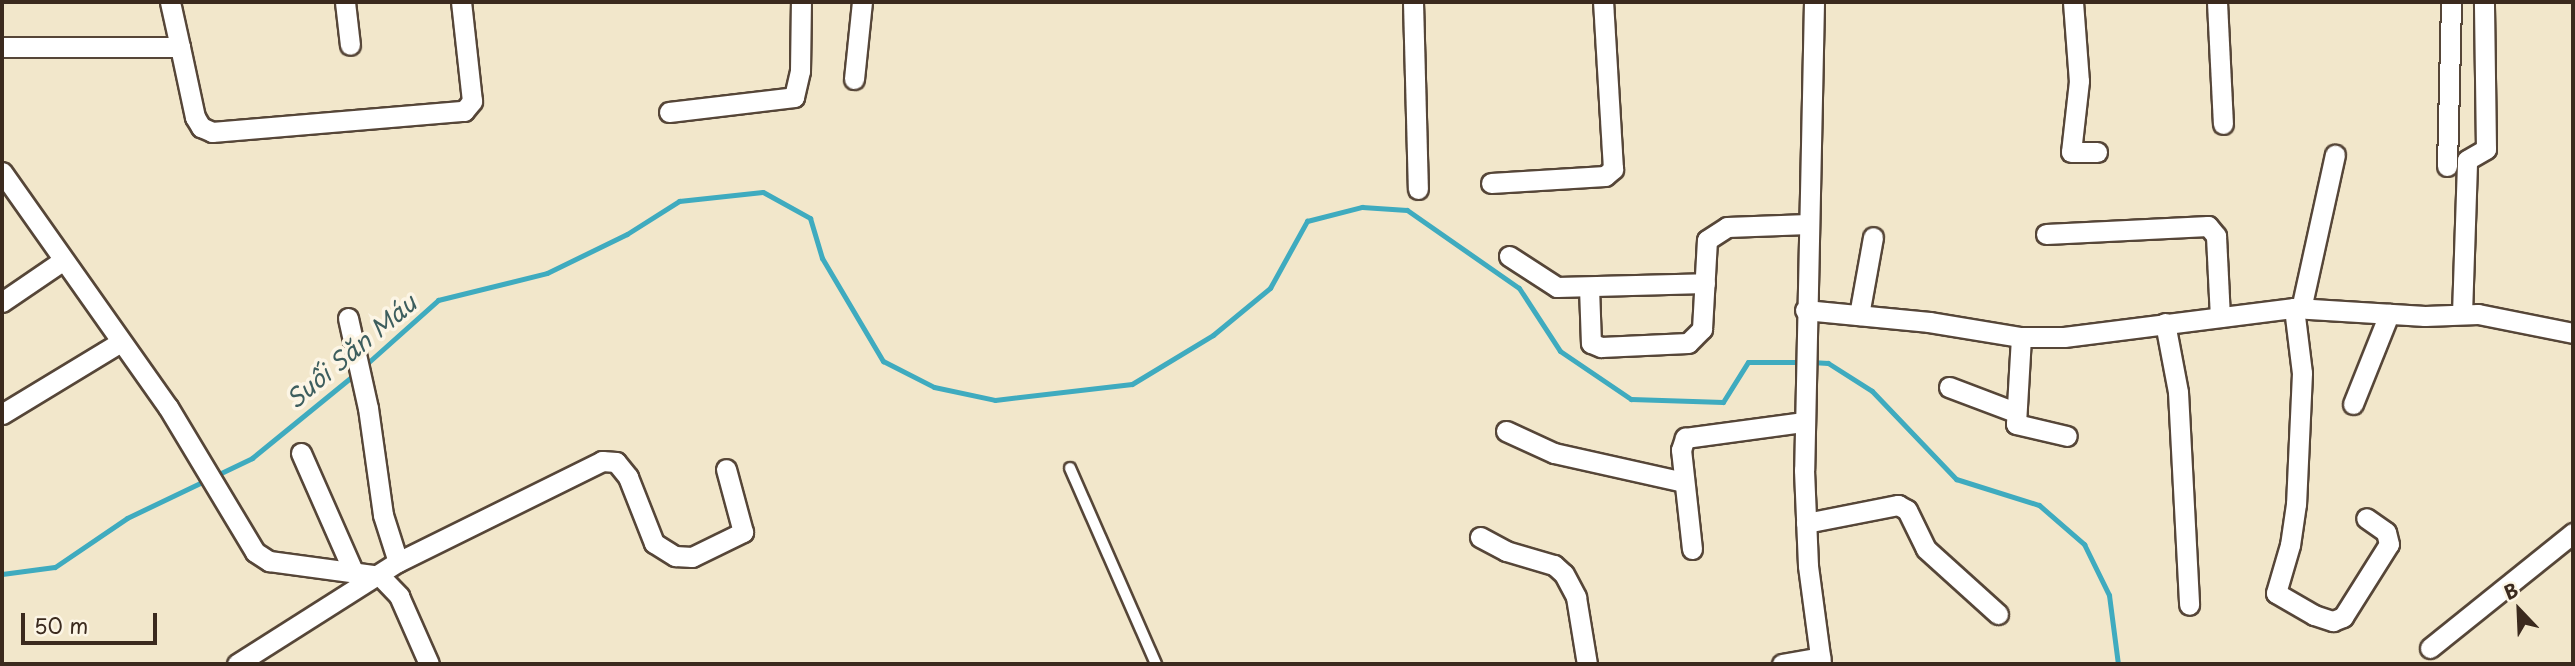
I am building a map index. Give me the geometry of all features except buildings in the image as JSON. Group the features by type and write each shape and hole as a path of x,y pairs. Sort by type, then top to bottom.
{"street":[{"path":"170,2 195,117 201,127 212,132 464,111 472,101 461,2"},
{"path":"345,2 350,45"},
{"path":"669,112 794,97 799,79 801,2"},
{"path":"854,79 862,2"},
{"path":"1413,2 1418,189"},
{"path":"1491,183 1605,176 1612,169 1603,2"},
{"path":"1782,664 1821,660 1806,523 1804,422 1814,2"},
{"path":"2073,2 2078,81 2071,152 2097,152"},
{"path":"2217,2 2223,124"},
{"path":"2447,166 2451,2"},
{"path":"2462,314 2468,160 2486,149 2484,2"},
{"path":"2,47 180,47"},
{"path":"2335,155 2297,309 2302,373 2296,491 2290,545 2276,593 2314,615 2333,621 2343,617 2389,544 2386,532 2366,518"},
{"path":"2,172 201,460 261,558 380,576 398,596 429,664"},
{"path":"1589,287 1588,335 1601,347 1688,342 1698,337 1707,240 1727,227 1808,224"},
{"path":"2046,234 2208,226 2216,236 2220,317"},
{"path":"1859,315 1873,237"},
{"path":"1509,256 1557,287 1704,283"},
{"path":"2,302 62,261"},
{"path":"1805,310 2021,337 2064,337 2297,309 2389,314 2462,314 2573,333"},
{"path":"2353,404 2389,314"},
{"path":"348,318 361,375 383,515 398,562"},
{"path":"2165,323 2178,392 2189,605"},
{"path":"2021,337 2015,412 2018,428 2067,436"},
{"path":"2,414 121,342"},
{"path":"1949,387 2015,412"},
{"path":"1692,549 1681,450 1685,438 1804,422"},
{"path":"1506,431 1554,453 1684,482"},
{"path":"301,453 353,571"},
{"path":"237,664 380,576 398,562 602,460 616,462 628,477 654,543 675,556 692,557 743,532 726,469"},
{"path":"1806,523 1898,505 1907,510 1926,549 1998,614"},
{"path":"2430,648 2573,533"},
{"path":"1480,537 1506,551 1554,565 1564,574 1576,597 1587,664"}],"lane":[{"path":"1070,468 1156,664"}],"waterway":[{"name":"Suối Săn Máu","path":"362,368 438,300 547,273 627,234 679,201 763,192 810,218 822,258 883,361 934,387 995,400 1132,384 1213,335 1270,288 1307,221 1362,207 1407,210 1519,288 1560,351 1631,399 1723,402 1748,362 1801,362"},
{"name":"Suối Săn Máu","path":"1811,362 1828,363 1872,391 1956,479 2039,505 2084,544 2109,595 2118,664"},
{"name":"Suối Săn Máu","path":"2,574 55,567 127,518 252,458 355,374"}]}
